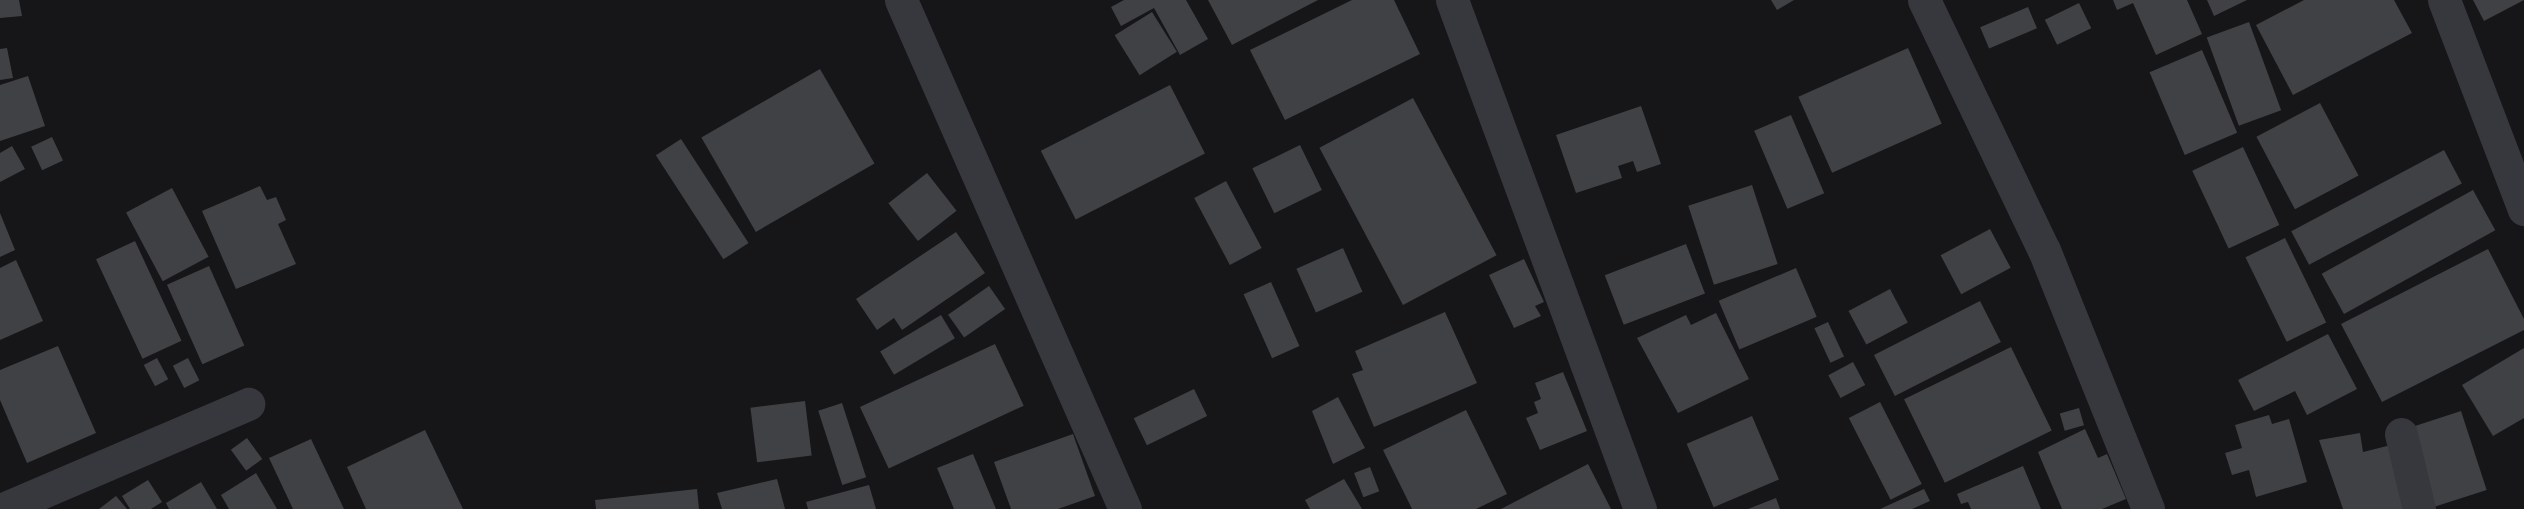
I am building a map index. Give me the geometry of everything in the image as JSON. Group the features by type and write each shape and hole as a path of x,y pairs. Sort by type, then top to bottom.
{"street":[{"path":"901,0 1125,509"},
{"path":"1452,0 1640,509"},
{"path":"1924,0 2044,250 2148,509"},
{"path":"2444,0 2524,209"},
{"path":"0,504 3,509 248,404"},
{"path":"2401,434 2419,509"}],"building":[{"path":"0,0 19,0 22,16 0,18"},
{"path":"1124,0 1186,0 1208,39 1180,55 1154,8 1121,26 1111,7"},
{"path":"1208,0 1318,0 1232,45"},
{"path":"1352,0 1394,0 1420,54 1285,120 1250,50"},
{"path":"1771,0 1794,0 1777,10"},
{"path":"2113,0 2187,0 2202,34 2156,55 2133,3 2117,10"},
{"path":"2207,0 2247,0 2214,16"},
{"path":"2304,0 2394,0 2412,33 2293,95 2256,25"},
{"path":"2473,0 2524,0 2484,21"},
{"path":"2079,3 2091,28 2057,45 2045,20"},
{"path":"2028,7 2037,28 1989,48 1980,27"},
{"path":"1152,12 1177,52 1140,75 1115,35"},
{"path":"2249,22 2281,110 2239,126 2207,37"},
{"path":"7,48 13,78 0,80 0,49"},
{"path":"1908,48 1942,124 1832,173 1798,97"},
{"path":"2202,50 2237,133 2185,155 2150,72"},
{"path":"820,69 874,163 756,232 701,138"},
{"path":"28,76 45,126 0,141 0,85"},
{"path":"1170,85 1205,154 1076,219 1041,151"},
{"path":"1413,98 1497,255 1403,305 1319,148"},
{"path":"2320,103 2358,175 2295,209 2256,137"},
{"path":"1641,106 1661,164 1637,172 1633,161 1618,166 1622,178 1576,193 1556,135"},
{"path":"1791,115 1824,193 1787,209 1754,131"},
{"path":"52,137 63,161 42,170 31,147"},
{"path":"681,139 749,243 723,259 656,155"},
{"path":"1300,145 1322,190 1274,213 1252,168"},
{"path":"12,146 25,169 0,182 0,153"},
{"path":"2243,147 2279,225 2229,249 2192,171"},
{"path":"2444,150 2462,184 2309,265 2291,231"},
{"path":"927,173 957,211 918,241 888,203"},
{"path":"1226,181 1262,248 1230,265 1194,198"},
{"path":"1752,185 1778,264 1714,285 1688,206"},
{"path":"260,186 267,200 276,197 286,220 278,224 296,264 236,289 202,211"},
{"path":"172,188 209,257 163,281 126,212"},
{"path":"2473,190 2495,230 2344,314 2322,274"},
{"path":"0,213 15,250 0,257"},
{"path":"1990,229 2011,268 1961,294 1941,255"},
{"path":"956,232 985,273 902,330 894,318 877,330 856,299"},
{"path":"2285,238 2326,322 2287,342 2245,257"},
{"path":"135,241 181,341 143,359 96,259"},
{"path":"1686,244 1705,293 1624,325 1605,275"},
{"path":"1343,248 1363,292 1316,313 1296,269"},
{"path":"2488,249 2524,319 2524,330 2382,402 2341,324"},
{"path":"1524,259 1544,302 1535,306 1541,316 1514,328 1489,275"},
{"path":"16,260 43,321 0,340 0,268"},
{"path":"209,266 244,345 202,364 167,285"},
{"path":"1796,268 1817,317 1739,350 1719,301"},
{"path":"1271,282 1299,346 1272,358 1244,294"},
{"path":"989,286 1005,309 964,338 948,315"},
{"path":"1890,289 1908,323 1866,345 1849,311"},
{"path":"1980,301 2001,342 1895,396 1874,355"},
{"path":"1445,312 1477,383 1374,427 1352,374 1363,370 1355,351"},
{"path":"1716,313 1749,379 1678,413 1637,338 1686,315 1691,325"},
{"path":"941,315 955,338 894,375 880,352"},
{"path":"1828,322 1844,356 1830,363 1814,328"},
{"path":"2328,334 2357,389 2307,415 2295,391 2254,411 2238,380"},
{"path":"995,344 1024,406 889,469 860,407"},
{"path":"58,346 96,433 27,463 0,400 0,370"},
{"path":"2011,347 2052,431 1945,483 1904,399"},
{"path":"2524,348 2524,418 2493,436 2462,385"},
{"path":"157,358 168,379 155,386 144,365"},
{"path":"188,358 199,380 184,388 173,366"},
{"path":"1853,362 1865,385 1840,398 1828,375"},
{"path":"1563,372 1587,431 1540,450 1526,418 1538,413 1534,402 1541,399 1535,383"},
{"path":"1194,389 1207,416 1147,445 1134,418"},
{"path":"1338,397 1365,448 1333,464 1312,411"},
{"path":"805,401 812,456 757,462 750,408"},
{"path":"1880,402 1922,484 1891,500 1849,418"},
{"path":"842,403 866,477 842,485 818,411"},
{"path":"2079,408 2084,425 2065,431 2060,414"},
{"path":"1466,410 1507,494 1476,509 1412,509 1383,450"},
{"path":"2461,411 2487,490 2435,507 2410,428"},
{"path":"2269,415 2272,424 2289,419 2307,482 2256,497 2249,470 2232,475 2225,453 2242,448 2235,425"},
{"path":"1752,416 1779,480 1714,507 1687,444"},
{"path":"2085,429 2098,458 2107,454 2126,499 2102,509 2062,509 2038,452"},
{"path":"425,430 463,509 366,509 347,467"},
{"path":"2360,433 2363,452 2391,445 2407,509 2343,509 2319,440"},
{"path":"1073,434 1095,496 1058,509 1011,509 994,462"},
{"path":"247,438 262,459 246,471 231,450"},
{"path":"311,439 344,509 293,509 269,458"},
{"path":"973,454 996,509 954,509 937,468"},
{"path":"1588,464 1611,509 1501,509"},
{"path":"2023,466 2041,509 1971,509 1968,502 1961,504 1957,494"},
{"path":"1370,467 1379,491 1363,497 1354,473"},
{"path":"256,473 277,509 229,509 221,495"},
{"path":"777,479 785,509 722,509 717,493"},
{"path":"1344,479 1362,509 1310,509 1305,500"},
{"path":"148,480 162,502 151,509 130,509 122,496"},
{"path":"201,482 217,509 169,509 166,503"},
{"path":"869,485 876,509 808,509 806,502"},
{"path":"697,489 699,509 596,509 595,500"},
{"path":"1924,489 1930,501 1912,509 1880,509"},
{"path":"116,496 127,509 99,509"},
{"path":"1776,498 1780,509 1748,509"}]}
